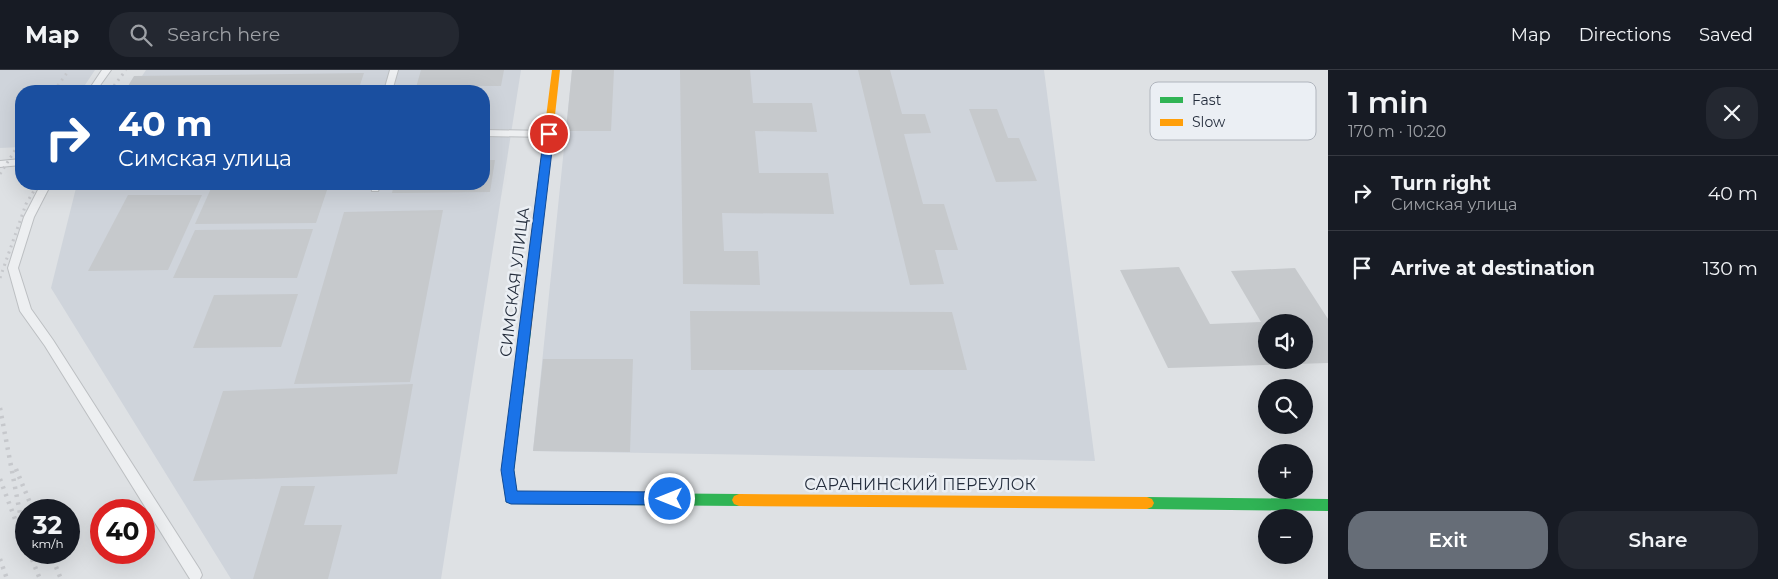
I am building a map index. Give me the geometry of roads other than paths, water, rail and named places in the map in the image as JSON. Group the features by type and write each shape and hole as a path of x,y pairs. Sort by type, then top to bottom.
{"street":[{"name":"СИМСКАЯ УЛИЦА","path":"511,498 508,470 556,70"},
{"name":"САРАНИНСКИЙ ПЕРЕУЛОК","path":"511,498 1328,505"}],"lane":[{"path":"96,85 107,70"},
{"path":"390,85 394,70"},
{"path":"490,133 549,134"},
{"path":"0,164 15,163"},
{"path":"43,190 29,217 14,268 26,311 49,343 195,574"}],"railway":[{"path":"58,85 69,70"},
{"path":"115,85 126,70"},
{"path":"0,174 15,150"},
{"path":"0,278 26,204 34,190"},
{"path":"0,408 17,499"},
{"path":"16,469 28,499"},
{"path":"0,479 15,519"},
{"path":"0,559 7,579"},
{"path":"34,564 40,579"},
{"path":"55,564 61,579"}]}
